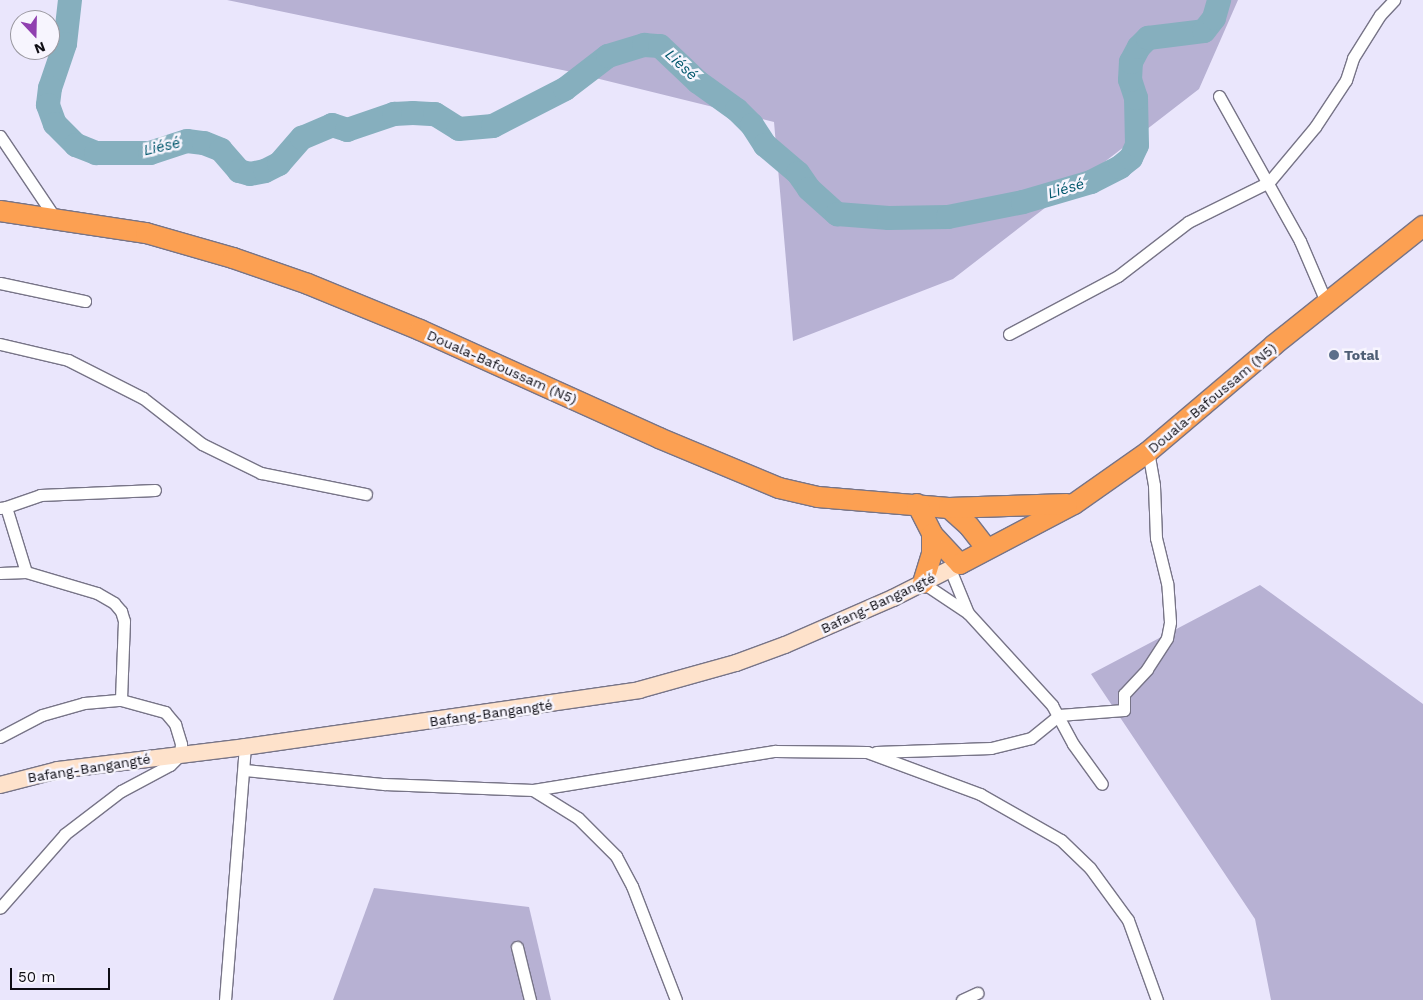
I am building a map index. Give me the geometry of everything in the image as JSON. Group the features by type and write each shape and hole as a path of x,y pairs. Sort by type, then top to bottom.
{"highway":[{"name":"Douala-Bafoussam (N5)","path":"0,211 146,233 308,284 420,330 668,442 779,488 818,496 949,508 1074,504"},
{"name":"Douala-Bafoussam (N5)","path":"955,567 1074,504 1148,452 1423,226"},
{"path":"917,504 932,534 955,567"},
{"path":"949,508 969,526 986,549"},
{"path":"923,583 932,552 932,534"}],"street":[{"path":"1009,334 1118,276 1188,222 1269,182 1315,126 1346,80 1353,58 1380,15 1394,0"},
{"path":"1219,96 1269,182 1327,304"},
{"path":"0,136 55,218"},
{"path":"0,283 85,301"},
{"path":"0,344 68,360 143,398 202,444 261,473 366,494"},
{"path":"245,770 384,784 533,790 774,751 949,752 1011,745 1031,738 1059,715 1123,711 1126,690 1147,669 1167,638 1170,605 1156,538 1154,484 1148,452"},
{"path":"26,572 3,507 40,495 156,490"},
{"path":"955,567 968,613"},
{"name":"Bafang-Bangangté","path":"0,785 58,770 245,747 639,690 736,663 847,619 955,567"},
{"path":"0,573 26,572 97,593 121,611 124,655 121,700"},
{"path":"923,583 968,613 1059,715 1072,744 1102,784"},
{"path":"0,737 42,715 76,705 121,700 165,712 175,724 181,744 180,755 170,766 121,791 83,818 30,870 0,908"},
{"path":"226,1000 245,770 245,747"},
{"path":"867,752 980,794 1061,840 1090,868 1128,920 1157,1000"},
{"path":"533,790 578,818 616,856 632,886 676,1000"},
{"path":"517,947 530,1000"},
{"path":"962,1000 977,993"}],"shaded area":[{"path":"227,0 1238,0 1199,89 953,279 793,341 774,122 567,71"},
{"path":"1260,585 1423,704 1423,1000 1271,1000 1255,919 1091,674"},
{"path":"374,888 529,907 551,1000 333,1000"}],"waterway":[{"name":"Liésé","path":"70,0 65,44 50,88 48,105 55,124 76,145 96,153 150,153 187,141 204,143 221,150 239,171 250,174 265,171 279,164 302,138 332,125 347,130 394,114 413,113 435,114 459,129 493,126 565,89 608,56 644,45 660,46 698,82 737,110 752,125 765,145 798,173 809,189 837,214 889,218 948,217 1023,202 1091,182 1120,167 1131,158 1137,145 1136,98 1130,80 1131,62 1139,47 1148,38 1204,31 1214,18 1219,0"}],"place":[{"name":"Total","path":"1334,355"}]}
